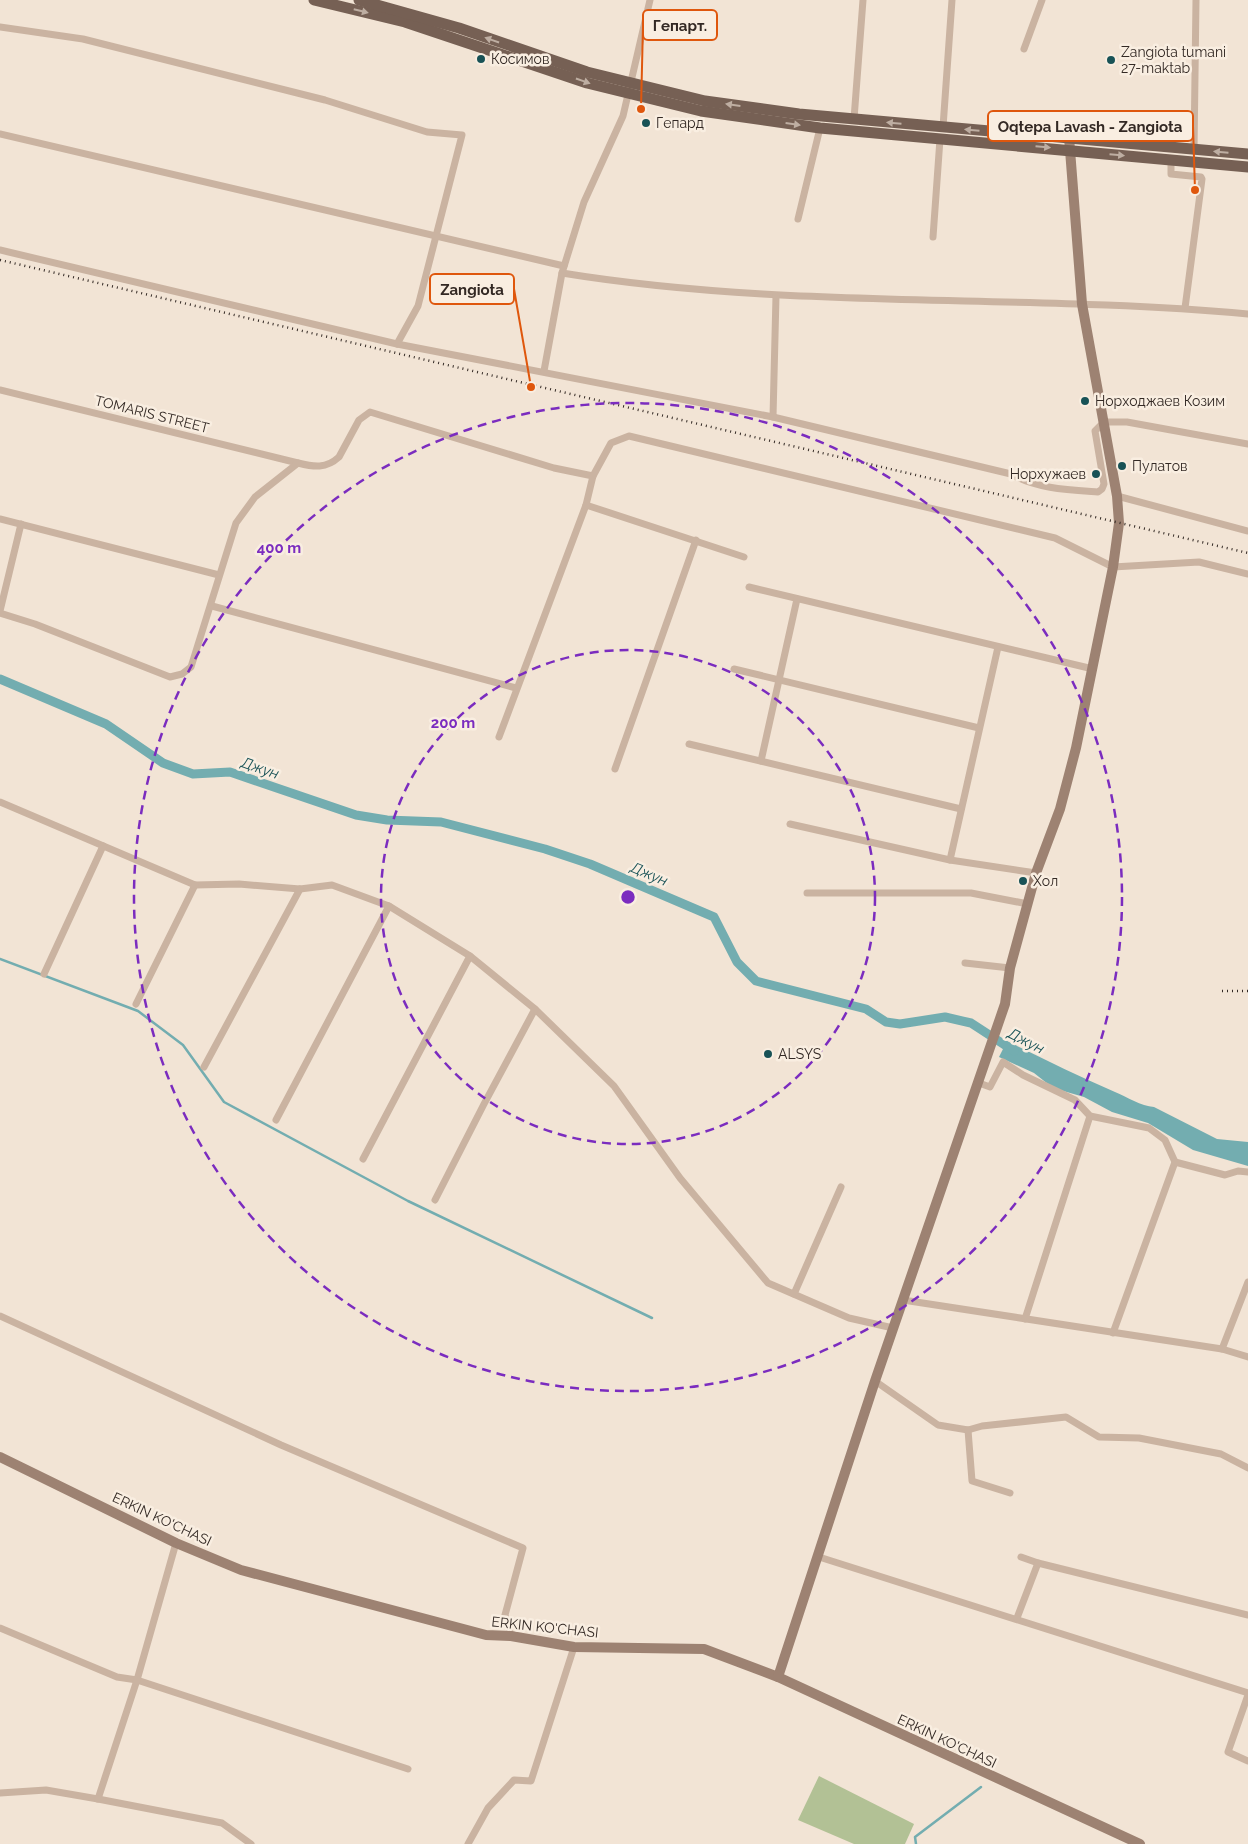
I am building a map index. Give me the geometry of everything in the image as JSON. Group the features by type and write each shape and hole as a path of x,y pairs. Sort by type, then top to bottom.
{"main road":[{"path":"314,0 405,22 587,83 705,101 799,114 854,119 1069,150 1248,167"},
{"path":"359,0 414,14 587,72 630,89 701,111 820,128 1070,137 1248,154"},
{"path":"778,1677 820,1557 893,1328 1005,1004 1010,968 1036,873 1060,809 1076,748 1113,567 1119,523 1117,496 1082,304 1069,150 1070,137"},
{"name":"ERKIN KO'CHASI","path":"0,1457 176,1543 241,1570 486,1635 511,1636 574,1647 704,1649 778,1677 1140,1844"}],"street":[{"path":"544,371 563,270 584,202 623,116 650,0"},
{"path":"854,119 863,0"},
{"path":"933,237 952,0"},
{"path":"1024,49 1042,0"},
{"path":"1194,150 1196,0"},
{"path":"0,27 83,39 325,100 427,132 462,135 418,306 397,344"},
{"path":"798,219 820,128"},
{"path":"0,134 436,236 563,270 776,296 1082,304 1185,308 1248,314"},
{"path":"1171,160 1171,174 1201,177 1202,179 1185,308"},
{"path":"0,250 397,344 544,371 773,417 1011,474 1022,481 1045,487 1098,492 1102,489 1104,484 1095,431 1104,422 1127,422 1248,444"},
{"path":"773,417 776,296"},
{"name":"TOMARIS STREET","path":"0,390 315,467 334,462 339,457 359,420 366,414 375,412 554,468 593,476"},
{"path":"499,737 586,505 593,476 611,443 629,436 1054,538 1113,567 1199,562 1248,574"},
{"path":"20,524 0,612 170,676 182,674 191,667 212,606 219,575 236,523 255,497 298,463"},
{"path":"1117,496 1248,531"},
{"path":"586,505 744,557"},
{"path":"0,519 219,575"},
{"path":"615,769 696,540"},
{"path":"749,587 1093,669"},
{"path":"761,761 797,599"},
{"path":"212,606 516,688"},
{"path":"950,860 998,647"},
{"path":"734,669 979,728"},
{"path":"689,744 961,809"},
{"path":"0,802 195,885 239,884 300,889 332,885 389,906 470,956 535,1009 614,1086 680,1178 768,1283 849,1318 893,1328"},
{"path":"790,824 950,860 1036,873"},
{"path":"44,974 103,846"},
{"path":"136,1004 195,885"},
{"path":"204,1068 300,889"},
{"path":"807,893 971,893 1028,904"},
{"path":"276,1120 389,906"},
{"path":"362,1159 470,956"},
{"path":"965,963 1010,968"},
{"path":"435,1200 535,1009"},
{"path":"979,1083 990,1087 1003,1062 1023,1075 1075,1100 1090,1116 1149,1128 1165,1140 1175,1162 1114,1333"},
{"path":"1025,1319 1090,1116"},
{"path":"1175,1162 1225,1175 1238,1171 1248,1172"},
{"path":"794,1294 841,1187"},
{"path":"1222,1349 1248,1282"},
{"path":"903,1300 1222,1349 1248,1357"},
{"path":"0,1316 281,1445 524,1548 505,1615 511,1636"},
{"path":"876,1381 938,1425 968,1430 982,1426 1066,1417 1099,1437 1139,1438 1221,1454 1248,1468"},
{"path":"968,1430 972,1482 1010,1493"},
{"path":"98,1800 137,1680 176,1543"},
{"path":"820,1557 1017,1618 1248,1694 1228,1752 1248,1761"},
{"path":"1021,1557 1038,1564 1248,1615"},
{"path":"1017,1618 1038,1564"},
{"path":"0,1628 117,1677 137,1680 408,1769"},
{"path":"468,1844 488,1808 514,1780 531,1781 574,1647"},
{"path":"0,1793 46,1790 222,1823 251,1844"}],"green space":[{"path":"819,1776 914,1824 905,1844 854,1844 798,1820"}],"water":[{"path":"1007,1041 1134,1101 1154,1107 1217,1139 1248,1142 1248,1166 1193,1150 1148,1123 1112,1112 1084,1097 1053,1088 1034,1073 999,1057"}],"waterway":[{"name":"Джун","path":"0,679 106,724 163,763 193,774 230,772 356,815 387,820 441,822 545,849 590,864 714,917 737,962 756,981 866,1009 886,1022 900,1024 945,1017 971,1023 1014,1051"},
{"path":"0,959 138,1011 183,1045 224,1102 408,1201 652,1318"},
{"path":"916,1844 915,1837 981,1787"}],"railway":[{"path":"0,260 1248,553"},
{"path":"1222,991 1248,991"}],"place":[{"name":"Косимов","path":"481,59"},
{"name":"Zangiota tumani 27-maktab","path":"1111,60"},
{"name":"Гепарт.","path":"641,109"},
{"name":"Гепард","path":"646,123"},
{"name":"Oqtepa Lavash - Zangiota","path":"1195,190"},
{"name":"Zangiota","path":"531,387"},
{"name":"Норходжаев Козим","path":"1085,401"},
{"name":"Пулатов","path":"1122,466"},
{"name":"Норхужаев","path":"1096,474"},
{"name":"Хол","path":"1023,881"},
{"name":"ALSYS","path":"768,1054"}]}
